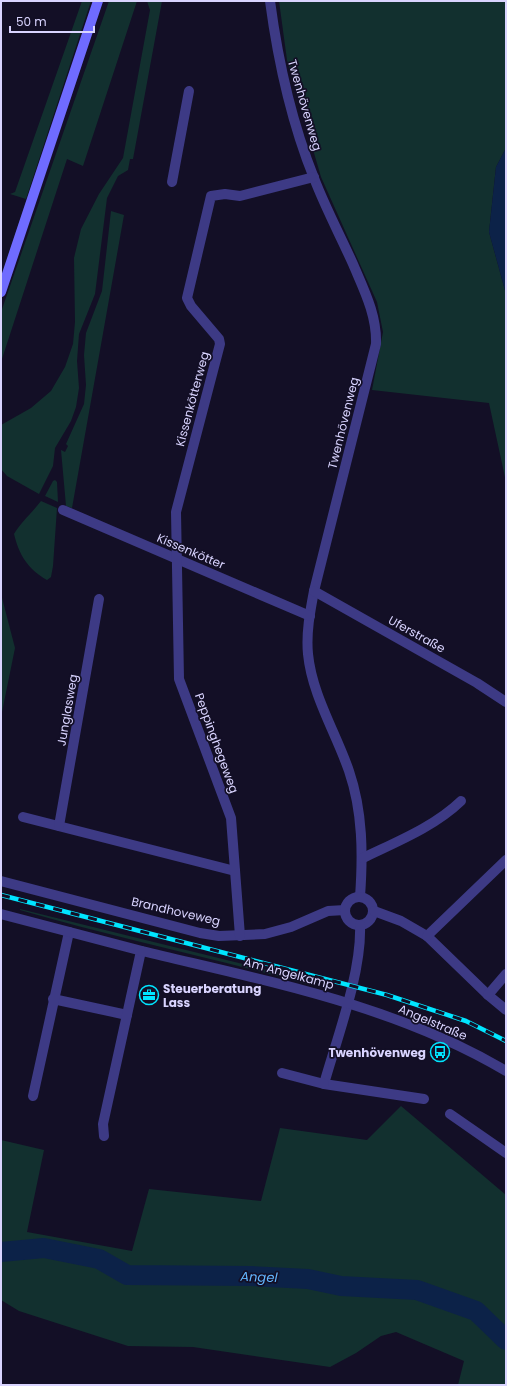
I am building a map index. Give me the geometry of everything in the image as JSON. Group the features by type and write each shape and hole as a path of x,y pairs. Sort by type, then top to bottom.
{"main road":[{"path":"1,292 98,1"}],"street":[{"name":"Twenhövenweg","path":"270,1 278,56 296,125 314,177 371,305 377,330 376,344 314,591 308,631 308,656 315,685 349,772 358,807 363,858 360,897"},
{"path":"172,182 189,91"},
{"name":"Kissenkötterweg","path":"177,560 176,512 220,344 219,339 191,306 187,298 211,196 225,194 240,196 314,177"},
{"name":"Kissenkötter","path":"63,510 310,616"},
{"name":"Peppinghegeweg","path":"177,560 179,679 231,818 240,936"},
{"name":"Uferstraße","path":"314,591 477,683 506,702"},
{"name":"Junglasweg","path":"59,826 99,599"},
{"path":"363,858 412,834 450,811 461,801"},
{"path":"23,817 235,871"},
{"path":"427,936 506,860"},
{"name":"Brandhoveweg","path":"1,881 200,933 240,936 265,934 291,927 328,911 345,910"},
{"path":"374,911 369,922 360,925 350,921 345,910 352,899 360,897 368,900 374,911 401,921 427,936 488,995 506,1010"},
{"name":"Am Angelkamp","path":"1,914 141,951 264,979 347,1003"},
{"path":"324,1084 356,969 360,925"},
{"path":"33,1096 68,932"},
{"path":"104,1136 103,1124 141,951"},
{"path":"488,995 506,974"},
{"path":"54,999 127,1015"},
{"name":"Angelstraße","path":"347,1003 417,1028 454,1044 506,1071"},
{"path":"282,1073 324,1084 424,1099"},
{"path":"450,1114 506,1154"}],"green space":[{"path":"82,1 91,1 26,199 10,194 15,192"},
{"path":"109,1 137,1 83,166 67,159 1,362 1,312"},
{"path":"147,1 162,1 133,159 130,159 128,170 118,176 107,198 95,294 79,334 77,361 79,388 76,407 71,421 55,448 53,466 39,494 7,476 1,469 1,425 31,408 51,391 65,367 73,344 75,322 74,258 81,229 99,194 123,158 150,10"},
{"path":"279,1 506,1 506,148 496,167 489,232 506,294 506,482 489,403 372,390 383,332 377,302 321,177 287,60"},
{"path":"111,211 124,215 72,508 66,506 61,450 65,452 68,446 66,444 84,404 86,385 84,355 86,333 102,291"},
{"path":"55,480 57,482 58,502 45,496"},
{"path":"41,501 57,508 53,566 51,577 47,580 40,576 25,561 14,534"},
{"path":"1,594 15,648 1,717"},
{"path":"20,909 312,981 310,985 92,930"},
{"path":"401,1106 506,1195 506,1385 458,1385 464,1361 396,1332 381,1336 356,1353 330,1367 193,1347 128,1346 19,1311 1,1300 1,1140 44,1150 27,1232 132,1251 149,1189 261,1201 280,1128 367,1140"}],"water":[{"path":"506,148 506,294 489,232 496,167"}],"waterway":[{"name":"Angel","path":"1,1252 44,1248 99,1259 127,1275 251,1276 308,1279 341,1286 417,1290 476,1311 506,1340"}],"railway":[{"path":"1,895 387,995 466,1021 506,1041"}],"place":[{"name":"Steuerberatung Lass","path":"149,995"},
{"name":"Twenhövenweg","path":"440,1052"}]}
